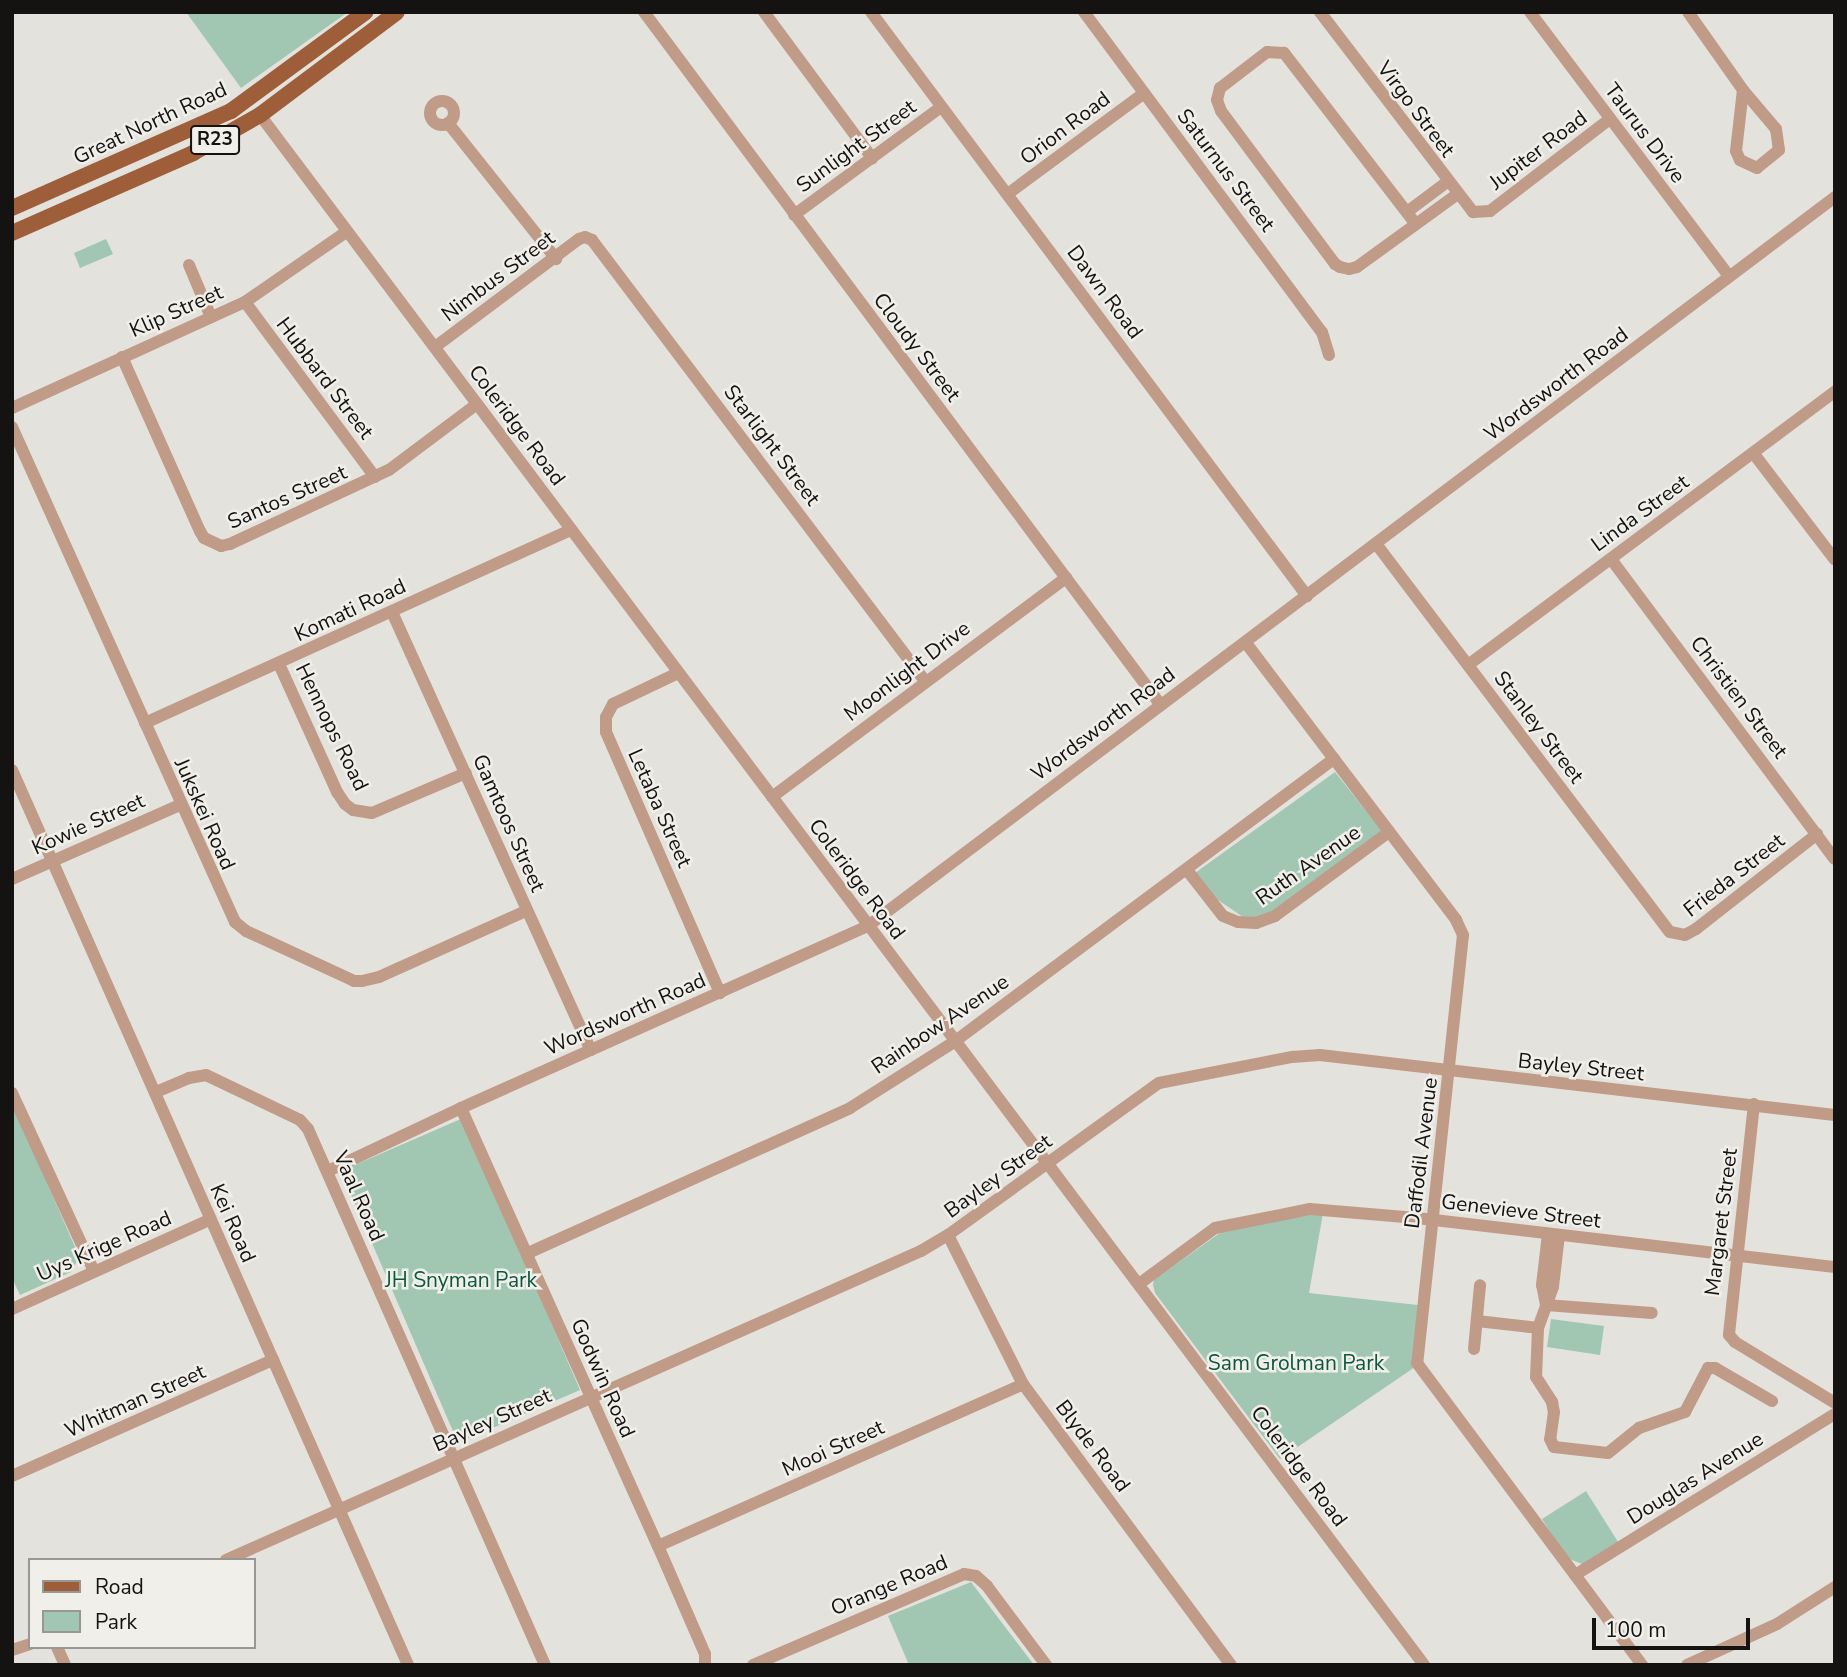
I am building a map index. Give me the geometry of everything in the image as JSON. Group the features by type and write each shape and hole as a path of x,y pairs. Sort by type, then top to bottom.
{"main road":[{"name":"Great North Road","path":"12,208 231,111 366,12"},
{"name":"Great North Road","path":"12,233 193,153 260,115 397,12"}],"street":[{"name":"Cloudy Street","path":"644,12 1160,704"},
{"path":"764,12 872,158"},
{"name":"Dawn Road","path":"871,12 1009,193 1307,596"},
{"name":"Saturnus Street","path":"1084,12 1322,332 1329,355"},
{"name":"Virgo Street","path":"1320,12 1456,195 1472,212 1490,211"},
{"name":"Taurus Drive","path":"1530,12 1729,276"},
{"path":"1688,12 1743,90 1776,129 1779,150 1773,158 1757,168 1740,160 1736,151 1743,90"},
{"path":"1411,217 1284,53 1267,52 1220,88 1217,100 1221,111 1335,264 1349,269 1357,267 1411,217 1447,182"},
{"name":"Orion Road","path":"1009,193 1144,93"},
{"name":"Sunlight Street","path":"794,215 941,107"},
{"name":"Coleridge Road","path":"260,115 345,232 435,347 1424,1665"},
{"name":"Jupiter Road","path":"1490,211 1610,119"},
{"path":"448,123 556,259"},
{"path":"1411,217 1456,195"},
{"name":"Wordsworth Road","path":"328,1171 460,1108 868,926 1160,704 1377,545 1835,197"},
{"name":"Klip Street","path":"12,408 245,302 345,232"},
{"name":"Nimbus Street","path":"435,347 584,237"},
{"name":"Starlight Street","path":"584,237 602,250 925,681"},
{"path":"189,265 211,317"},
{"name":"Hubbard Street","path":"245,302 375,477"},
{"name":"Santos Street","path":"122,357 200,531 211,543 230,544 375,477 406,459 477,404"},
{"name":"Linda Street","path":"1468,665 1835,391"},
{"name":"Jukskei Road","path":"12,427 235,922 246,931 354,981 379,977 526,911"},
{"path":"1754,454 1835,560"},
{"name":"Komati Road","path":"145,723 571,530"},
{"name":"Stanley Street","path":"1377,545 1670,932"},
{"name":"Christien Street","path":"1611,559 1835,859"},
{"name":"Moonlight Drive","path":"772,797 1066,578"},
{"name":"Gamtoos Street","path":"392,612 591,1050"},
{"name":"Daffodil Avenue","path":"1246,643 1456,920 1463,935 1451,1071 1417,1363 1421,1372 1642,1665"},
{"name":"Hennops Road","path":"279,664 337,792 353,810 372,813 466,773"},
{"name":"Letaba Street","path":"678,673 612,704 606,717 606,732 720,993"},
{"name":"Rainbow Avenue","path":"528,1253 834,1117 954,1042 1334,759"},
{"name":"Kei Road","path":"12,770 408,1665"},
{"name":"Kei Road","path":"12,780 22,797"},
{"name":"Kowie Street","path":"12,879 180,805"},
{"name":"Ruth Avenue","path":"1187,870 1223,916 1238,922 1256,923 1275,916 1389,832"},
{"name":"Frieda Street","path":"1670,932 1685,935 1696,929 1817,834"},
{"name":"Bayley Street","path":"231,1558 908,1256 948,1235 1048,1164 1135,1097 1159,1083 1306,1055 1835,1115"},
{"name":"Vaal Road","path":"156,1092 189,1078 212,1077 300,1120 307,1129 328,1171 545,1665"},
{"path":"12,1093 94,1271"},
{"name":"Margaret Street","path":"1754,1104 1728,1330 1735,1342 1835,1403"},
{"name":"Godwin Road","path":"460,1108 528,1253 589,1397 658,1546 702,1647 705,1665"},
{"name":"Genevieve Street","path":"1139,1284 1215,1228 1310,1209 1432,1220 1835,1267"},
{"name":"Uys Krige Road","path":"12,1309 211,1219"},
{"path":"1554,1234 1553,1287 1538,1328 1536,1377 1552,1402 1554,1412 1551,1442 1560,1450 1608,1453 1639,1428 1682,1414 1708,1368 1715,1368 1772,1401"},
{"name":"Blyde Road","path":"948,1235 1023,1384 1231,1665"},
{"path":"1474,1349 1480,1285"},
{"path":"1546,1305 1651,1313"},
{"path":"1477,1321 1538,1328"},
{"name":"Whitman Street","path":"12,1476 273,1360"},
{"name":"Mooi Street","path":"658,1546 1023,1384"},
{"name":"Douglas Avenue","path":"1575,1575 1835,1414"},
{"name":"Orange Road","path":"753,1665 964,1574 976,1576 987,1586 1046,1665"},
{"path":"1687,1665 1777,1624 1835,1587"},
{"path":"58,1649 65,1665"}],"green space":[{"path":"186,12 348,12 241,88"},
{"path":"106,239 113,254 80,268 74,253"},
{"path":"1335,772 1383,832 1275,914 1246,919 1215,898 1195,873"},
{"path":"12,1103 75,1247 77,1261 71,1272 20,1295 12,1278"},
{"name":"JH Snyman Park","path":"463,1118 580,1390 458,1443 341,1171"},
{"name":"Sam Grolman Park","path":"1323,1213 1309,1293 1418,1305 1415,1367 1280,1459 1155,1293 1153,1285 1154,1280 1224,1230"},
{"path":"1551,1319 1604,1326 1600,1355 1547,1347"},
{"path":"1586,1491 1620,1545 1587,1566 1567,1558 1542,1519"},
{"path":"971,1582 1034,1665 909,1665 888,1616"}]}
